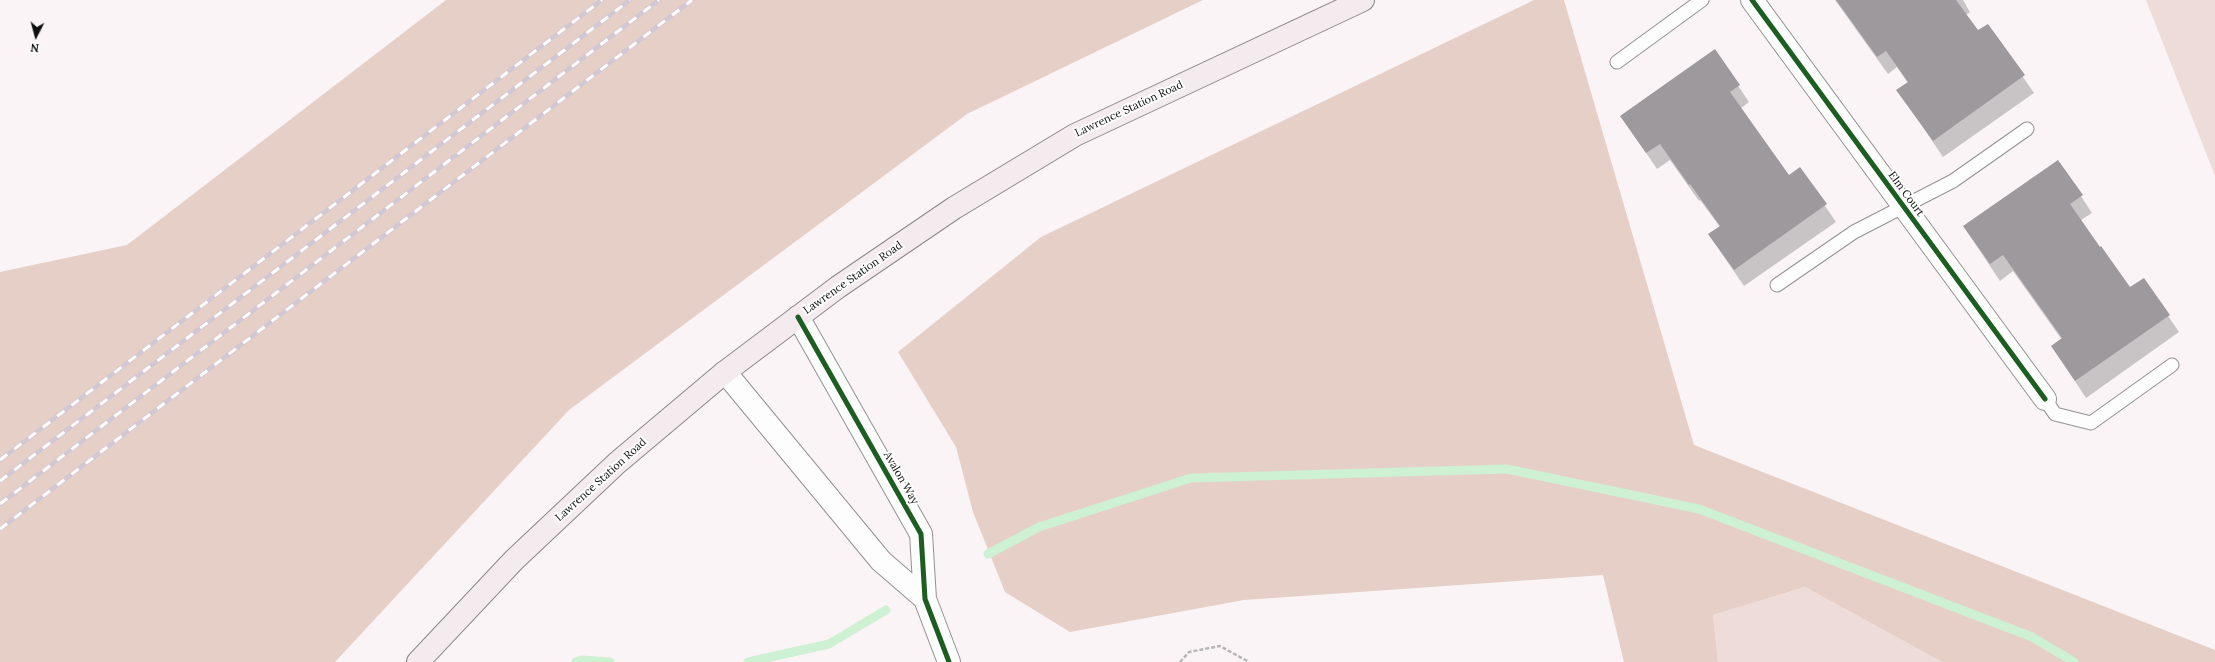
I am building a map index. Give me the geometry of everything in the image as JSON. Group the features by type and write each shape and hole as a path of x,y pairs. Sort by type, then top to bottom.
{"main road":[{"name":"Lawrence Station Road","path":"418,662 514,560 617,463 725,372 838,287 954,208 1075,135 1363,0"}],"street":[{"name":"Elm Court","path":"1752,0 2045,399"},
{"name":"Avalon Way","path":"798,317 921,534 925,599 949,662"},
{"name":"Avalon Way","path":"725,372 880,561 925,599"}],"lane":[{"path":"1617,62 1702,0"},
{"path":"1777,285 1854,232 1953,181 2027,129"},
{"path":"2045,399 2055,414 2091,423 2172,365"}],"path":[{"path":"1180,662 1189,652 1220,646 1249,662"}],"shaded area":[{"path":"446,0 1203,0 967,114 569,410 335,662 0,662 0,272 127,245"},
{"path":"1534,0 1564,0 1694,445 2215,650 2215,662 1942,662 1805,587 1713,615 1718,662 1624,662 1603,575 1244,600 1070,632 1005,592 973,512 956,447 898,352 1041,237"},
{"path":"2146,0 2215,0 2215,176"},
{"path":"1805,587 1942,662 1718,662 1713,615"}],"building":[{"path":"1836,0 1956,0 1978,30 1988,24 2025,75 1933,141 1896,90 1908,82 1886,51 1877,57"},
{"path":"1715,49 1740,85 1730,92 1789,175 1800,167 1827,204 1734,270 1708,234 1720,226 1690,184 1689,185 1660,144 1646,153 1620,116"},
{"path":"2058,160 2083,195 2070,204 2100,247 2101,246 2130,287 2144,278 2170,315 2075,381 2051,346 2062,338 2003,255 1990,264 1963,226"}],"waterway":[{"path":"988,554 1039,527 1191,478 1507,469 1699,509 2032,637 2074,662"},
{"path":"748,662 829,644 886,610"},
{"path":"576,662 582,660 610,662"}],"railway":[{"path":"0,460 602,0"},
{"path":"0,481 630,0"},
{"path":"0,504 659,0"},
{"path":"0,529 692,0"}],"cycle path":[{"path":"1752,0 2045,399"},
{"path":"798,317 921,534 925,599 949,662"}]}
